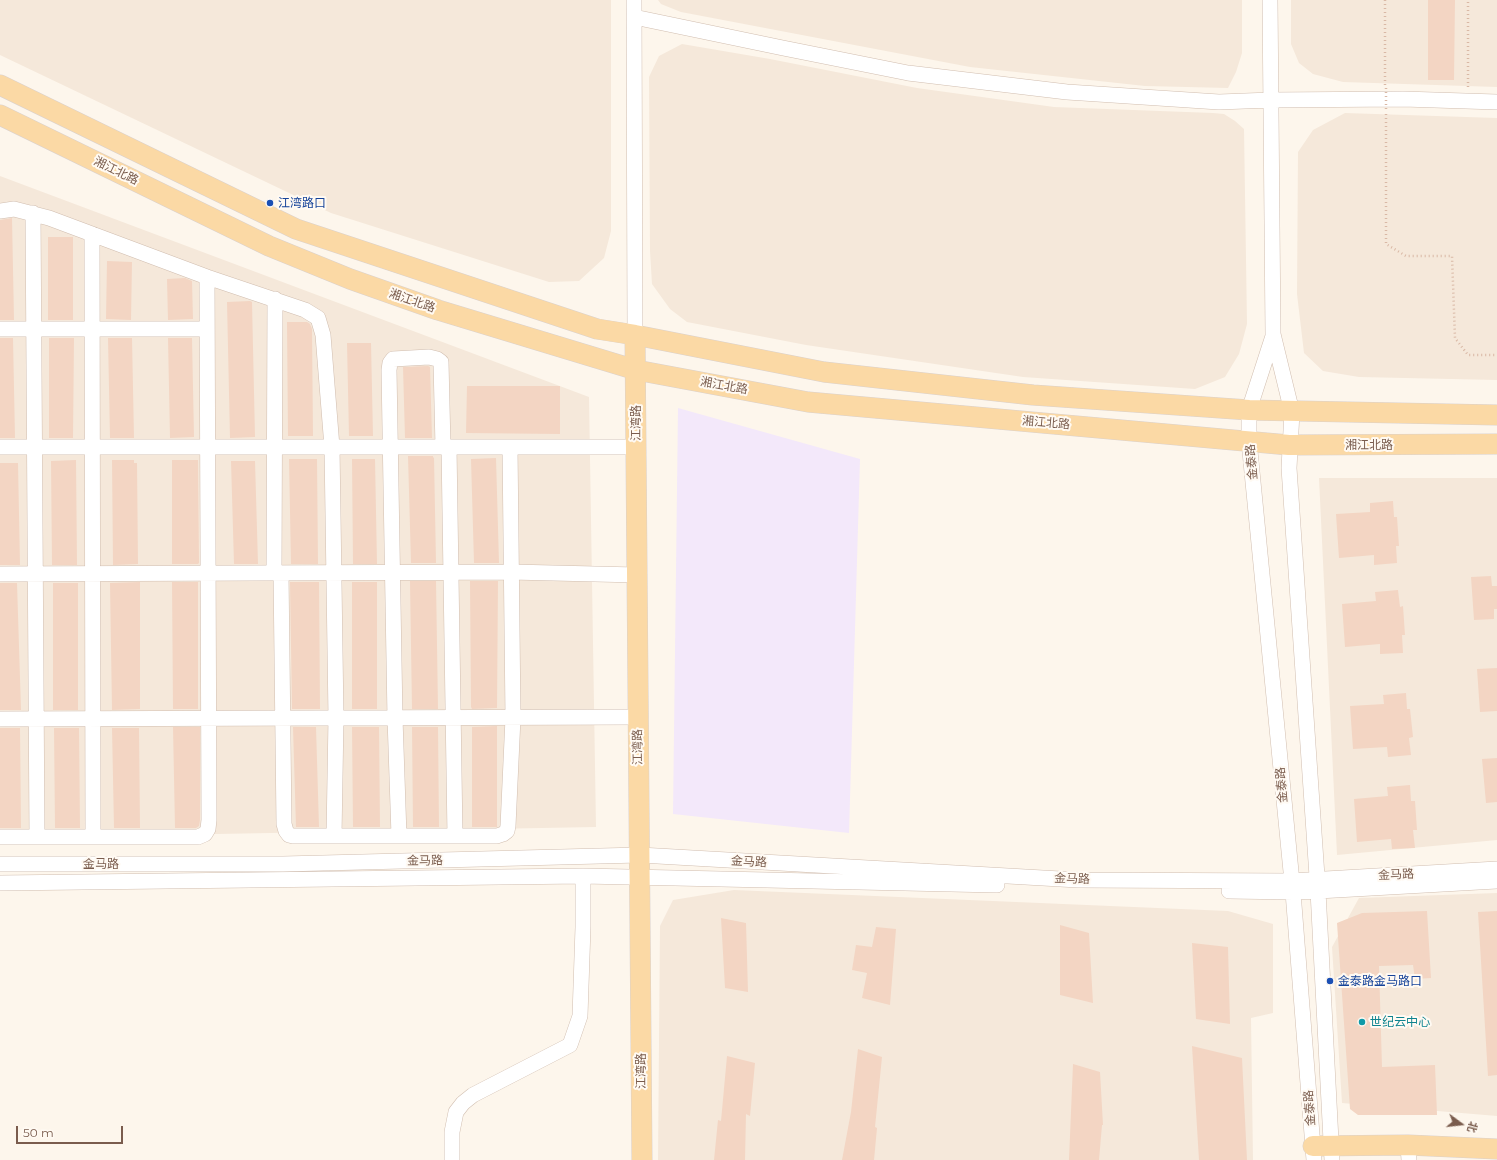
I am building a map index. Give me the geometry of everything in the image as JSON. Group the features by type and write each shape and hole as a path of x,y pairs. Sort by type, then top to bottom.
{"main road":[{"path":"0,86 296,229 598,329 636,335 824,372 1033,395 1292,412 1497,415"},
{"name":"湘江北路","path":"0,116 269,246 350,280 438,310 636,370 808,402 1289,445 1497,444"},
{"name":"江湾路","path":"636,335 642,1160"},
{"path":"1322,1153 1497,1149"}],"street":[{"path":"634,0 636,335"},
{"path":"1270,0 1274,334 1292,412 1289,445 1289,468 1317,885 1322,1153"},
{"path":"634,17 916,74 1067,92 1219,102 1403,99 1497,102"},
{"path":"0,211 14,209 33,213 207,277 305,310 318,318 323,334 332,447 336,718 334,836"},
{"path":"33,213 37,837"},
{"path":"92,234 93,837"},
{"path":"0,838 198,837 205,834 208,829 207,277"},
{"path":"275,299 275,447 284,824 289,835 497,836 503,834 507,830 513,718 510,447"},
{"path":"0,329 206,329"},
{"name":"金泰路","path":"1274,334 1249,410 1249,441 1292,887 1322,1153"},
{"path":"399,836 395,718 390,363 393,359 397,358 429,356 441,362 446,447 451,572 455,836"},
{"path":"0,447 636,447"},
{"path":"0,574 511,572 637,575"},
{"path":"0,719 638,717"},
{"name":"金马路","path":"0,864 283,864 640,856 1078,880 1292,887"},
{"name":"金马路","path":"0,882 582,876 1292,887 1497,869"},
{"path":"452,1160 452,1132 454,1119 456,1112 463,1103 473,1095 570,1045 580,1016 583,927 582,876"},
{"name":"金马路","path":"1317,885 1497,881"}],"path":[{"path":"1385,0 1386,244 1406,256 1452,256 1455,338 1468,355 1497,355"},
{"path":"1467,101 1468,0"}],"shaded area":[{"path":"0,0 611,0 611,231 604,258 579,281 549,282 331,213 0,55"},
{"path":"658,0 1242,0 1242,53 1236,72 1228,88 1145,86 970,67 681,12 661,4"},
{"path":"1291,0 1497,0 1497,87 1343,82 1313,74 1299,63 1291,44"},
{"path":"682,44 770,59 917,88 1054,107 1224,114 1244,129 1247,324 1239,354 1225,377 1195,389 1023,377 806,345 687,322 670,309 652,284 650,251 649,77 659,56"},
{"path":"1345,113 1497,118 1497,380 1359,377 1323,371 1304,353 1297,294 1298,152 1313,130"},
{"path":"0,176 589,397 596,827 0,838"},
{"path":"678,408 860,459 849,833 673,814"},
{"path":"1319,478 1497,478 1497,840 1337,855"},
{"path":"734,890 1228,911 1273,924 1273,1013 1251,1018 1253,1160 658,1160 660,926 673,900"},
{"path":"1497,893 1497,1116 1342,1103 1332,947 1359,898"}],"building":[{"path":"1428,0 1455,0 1454,80 1428,80"},
{"path":"12,218 14,320 0,320 0,220"},
{"path":"48,237 73,237 73,320 48,320"},
{"path":"107,261 132,262 131,320 106,319"},
{"path":"185,278 192,281 193,319 168,320 167,279"},
{"path":"227,302 252,302 255,437 230,438"},
{"path":"287,322 307,322 310,324 312,329 313,436 288,436"},
{"path":"0,338 13,338 15,438 0,438"},
{"path":"49,338 74,338 73,438 49,438"},
{"path":"108,338 132,338 134,438 110,438"},
{"path":"168,338 192,338 194,437 170,438"},
{"path":"347,343 371,343 373,436 349,436"},
{"path":"403,367 430,367 432,438 405,438"},
{"path":"467,386 560,386 560,434 466,433"},
{"path":"408,456 434,457 436,563 411,563"},
{"path":"496,458 499,563 474,563 471,459"},
{"path":"289,459 317,459 318,564 291,564"},
{"path":"352,459 375,459 377,564 353,564"},
{"path":"76,460 77,565 52,565 51,461"},
{"path":"112,460 134,460 134,463 137,463 138,564 113,565"},
{"path":"172,460 198,460 198,564 172,564"},
{"path":"231,461 255,461 258,564 234,564"},
{"path":"0,463 18,463 20,565 0,565"},
{"path":"1393,501 1394,517 1397,517 1399,546 1396,546 1397,563 1374,565 1374,555 1339,558 1336,514 1370,512 1370,503"},
{"path":"1491,576 1492,586 1497,586 1497,609 1494,609 1494,619 1474,620 1471,577"},
{"path":"410,581 436,581 438,709 412,709"},
{"path":"470,581 498,581 497,708 472,709 471,707"},
{"path":"140,582 140,709 112,710 110,583"},
{"path":"172,582 198,582 198,709 173,709"},
{"path":"290,582 319,582 320,709 292,709"},
{"path":"352,582 377,582 377,709 352,709"},
{"path":"0,583 17,583 21,710 0,710"},
{"path":"53,583 78,583 78,710 53,710"},
{"path":"1398,590 1400,607 1403,606 1405,635 1402,635 1403,653 1380,654 1380,644 1345,647 1342,604 1376,601 1375,592"},
{"path":"1497,668 1497,711 1480,712 1477,669"},
{"path":"1406,693 1407,709 1410,709 1413,737 1409,738 1411,755 1388,757 1387,747 1353,749 1350,706 1384,704 1383,695"},
{"path":"497,726 497,827 472,827 472,727"},
{"path":"173,727 200,727 200,820 199,826 196,828 175,828"},
{"path":"293,727 316,727 319,827 296,827"},
{"path":"352,727 379,727 380,827 353,827"},
{"path":"412,727 438,727 439,827 413,827"},
{"path":"0,728 20,728 21,828 0,828"},
{"path":"54,728 79,728 80,828 55,828"},
{"path":"112,728 139,728 140,828 114,828"},
{"path":"1497,758 1497,802 1486,803 1482,759"},
{"path":"1410,785 1411,801 1415,801 1417,830 1413,830 1415,848 1392,849 1391,839 1357,842 1354,799 1388,796 1387,787"},
{"name":"世纪云中心","path":"1427,911 1431,978 1415,979 1413,965 1379,966 1382,1067 1435,1065 1437,1115 1358,1115 1350,1109 1337,923 1362,913"},
{"path":"1497,911 1497,1075 1488,1076 1478,912"},
{"path":"721,918 746,923 748,992 725,988"},
{"path":"1060,925 1089,933 1093,1003 1060,995"},
{"path":"876,927 896,929 890,1005 862,998 867,973 852,970 856,945 872,947"},
{"path":"1192,943 1228,947 1230,1024 1196,1019"},
{"path":"1192,1046 1242,1058 1247,1160 1199,1160"},
{"path":"858,1049 882,1057 875,1127 877,1128 874,1160 842,1160 851,1112"},
{"path":"727,1056 755,1063 750,1116 746,1114 745,1160 714,1160 718,1120 721,1121"},
{"path":"1073,1064 1100,1072 1103,1125 1099,1160 1069,1160"}],"place":[{"name":"江湾路口","path":"270,203"},
{"name":"金泰路金马路口","path":"1330,981"},
{"name":"世纪云中心","path":"1362,1022"}]}
